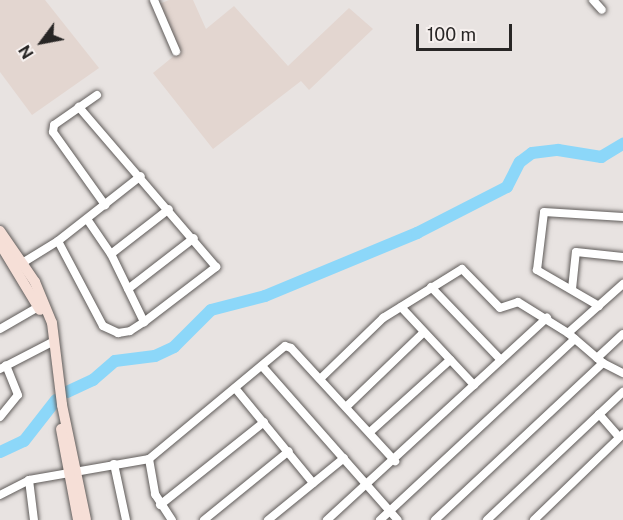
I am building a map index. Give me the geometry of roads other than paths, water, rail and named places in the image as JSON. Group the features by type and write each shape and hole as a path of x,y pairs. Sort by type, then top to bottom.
{"street":[{"path":"154,0 176,51"},
{"path":"593,0 602,10"},
{"path":"97,95 54,125 53,132 105,205"},
{"path":"58,241 107,331 130,332 216,267 170,209 80,107"},
{"path":"21,265 58,241 141,176"},
{"path":"111,254 170,209"},
{"path":"599,306 537,270 544,212 623,217"},
{"path":"87,219 111,254 144,322"},
{"path":"0,231 43,305 52,343 59,405 72,471 78,520"},
{"path":"128,289 194,238"},
{"path":"0,244 21,265"},
{"path":"572,290 576,252 623,257"},
{"path":"320,379 383,318 462,269 500,308 515,301 546,318 568,333 600,361 623,373"},
{"path":"568,333 623,284"},
{"path":"431,287 501,360"},
{"path":"0,329 43,305"},
{"path":"401,307 474,385"},
{"path":"327,520 395,461 546,318"},
{"path":"346,407 423,333"},
{"path":"435,520 600,361 623,334"},
{"path":"380,520 575,339"},
{"path":"0,417 17,401 18,394 3,367 52,343"},
{"path":"0,495 28,480 149,459 285,346 291,348 395,461"},
{"path":"370,432 450,360"},
{"path":"262,366 398,520"},
{"path":"235,388 313,483"},
{"path":"487,520 623,392"},
{"path":"534,520 621,436 599,414"},
{"path":"160,505 264,422"},
{"path":"204,520 289,451"},
{"path":"268,520 344,458"},
{"path":"149,459 160,505 172,520"},
{"path":"114,464 126,520"},
{"path":"72,471 86,520"},
{"path":"28,480 32,519"}],"waterway":[{"path":"67,392 93,380 115,361 155,356 174,347 211,310 265,296 417,233 507,187 520,162 532,153 558,150 601,157 623,144"},
{"path":"0,452 24,441 56,400"}]}
